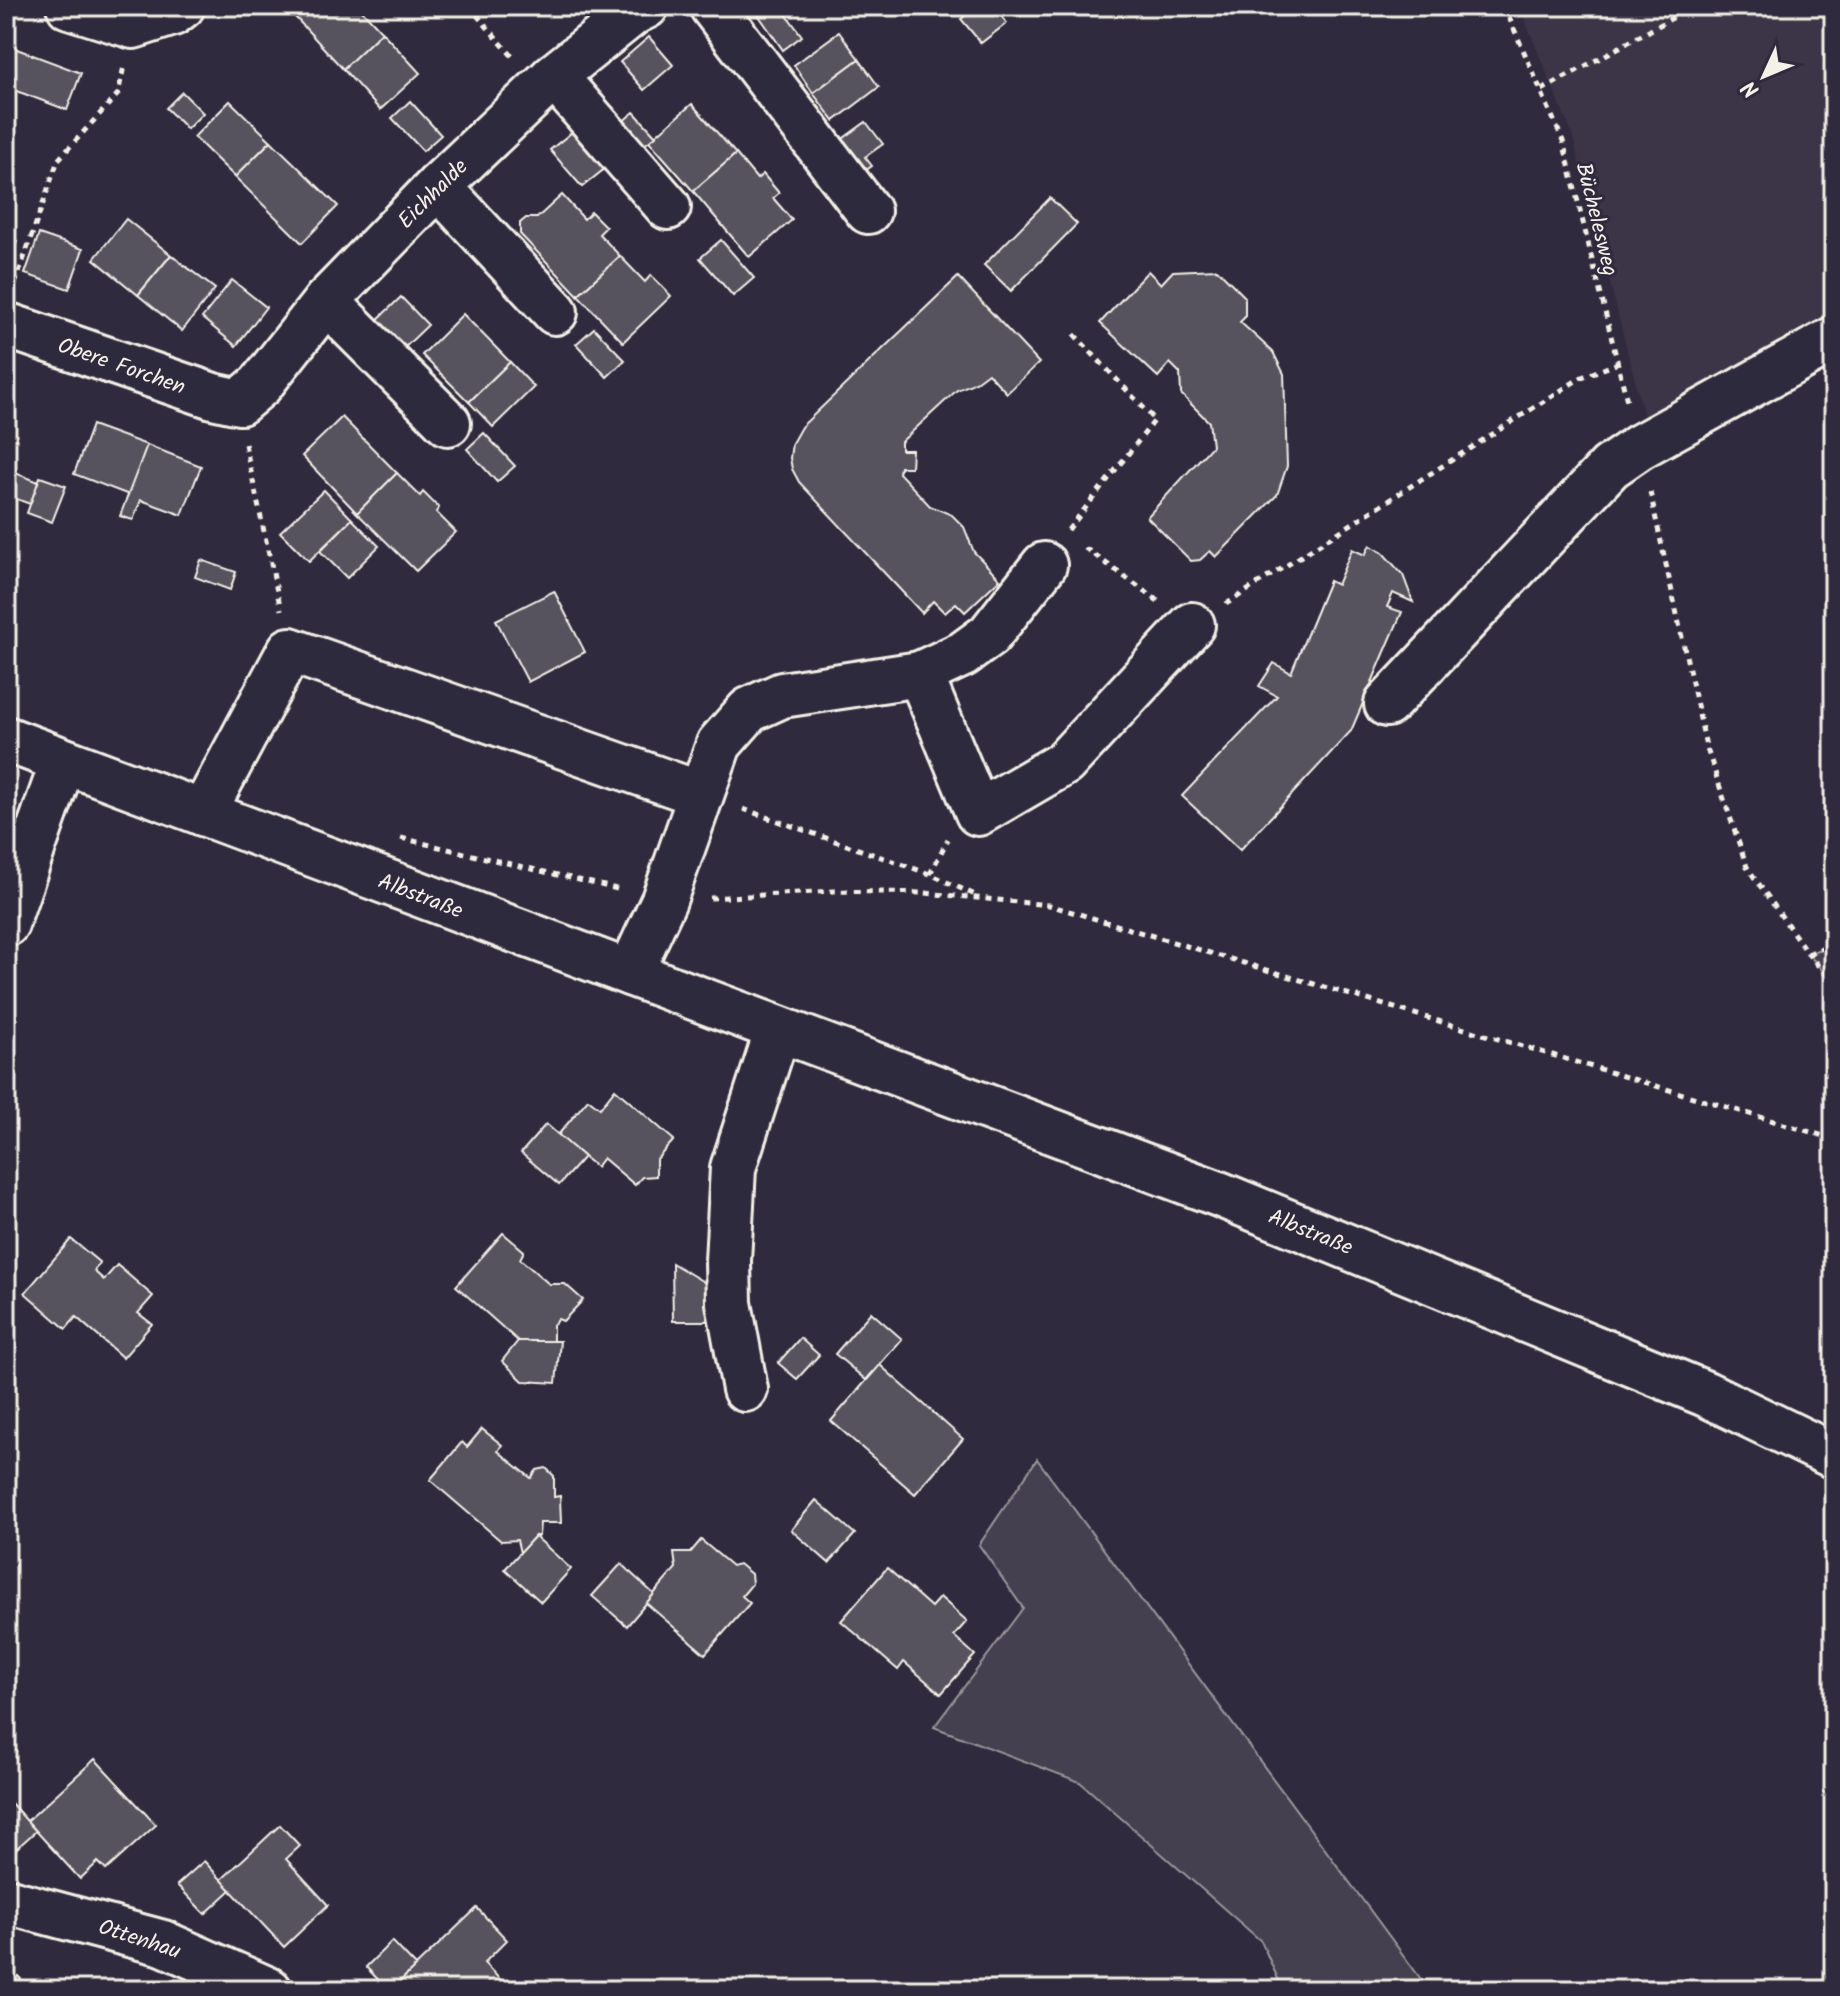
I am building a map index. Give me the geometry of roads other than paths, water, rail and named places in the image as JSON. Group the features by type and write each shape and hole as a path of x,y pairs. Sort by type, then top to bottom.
{"street":[{"path":"69,6 133,26 173,13 182,6"},
{"name":"Eichhalde","path":"240,402 260,385 326,301 438,186 548,83 634,12 646,6"},
{"path":"712,6 868,211"},
{"path":"548,83 668,207"},
{"path":"438,186 555,312"},
{"path":"326,301 448,423"},
{"name":"Obere Forchen","path":"9,310 213,396 240,402"},
{"path":"1387,704 1610,467 1639,447 1834,339"},
{"path":"630,973 664,900 719,744 749,710 782,695 920,674 963,654 989,635 1054,549"},
{"path":"920,674 978,813 1064,763 1192,625"},
{"path":"203,813 290,650 700,794"},
{"name":"Albstraße","path":"6,739 1219,1194 1706,1394 1834,1456"},
{"path":"6,924 63,762"},
{"path":"745,1389 729,1303 733,1168 778,1029"},
{"name":"Ottenhau","path":"6,1901 163,1943 269,1990"}]}
